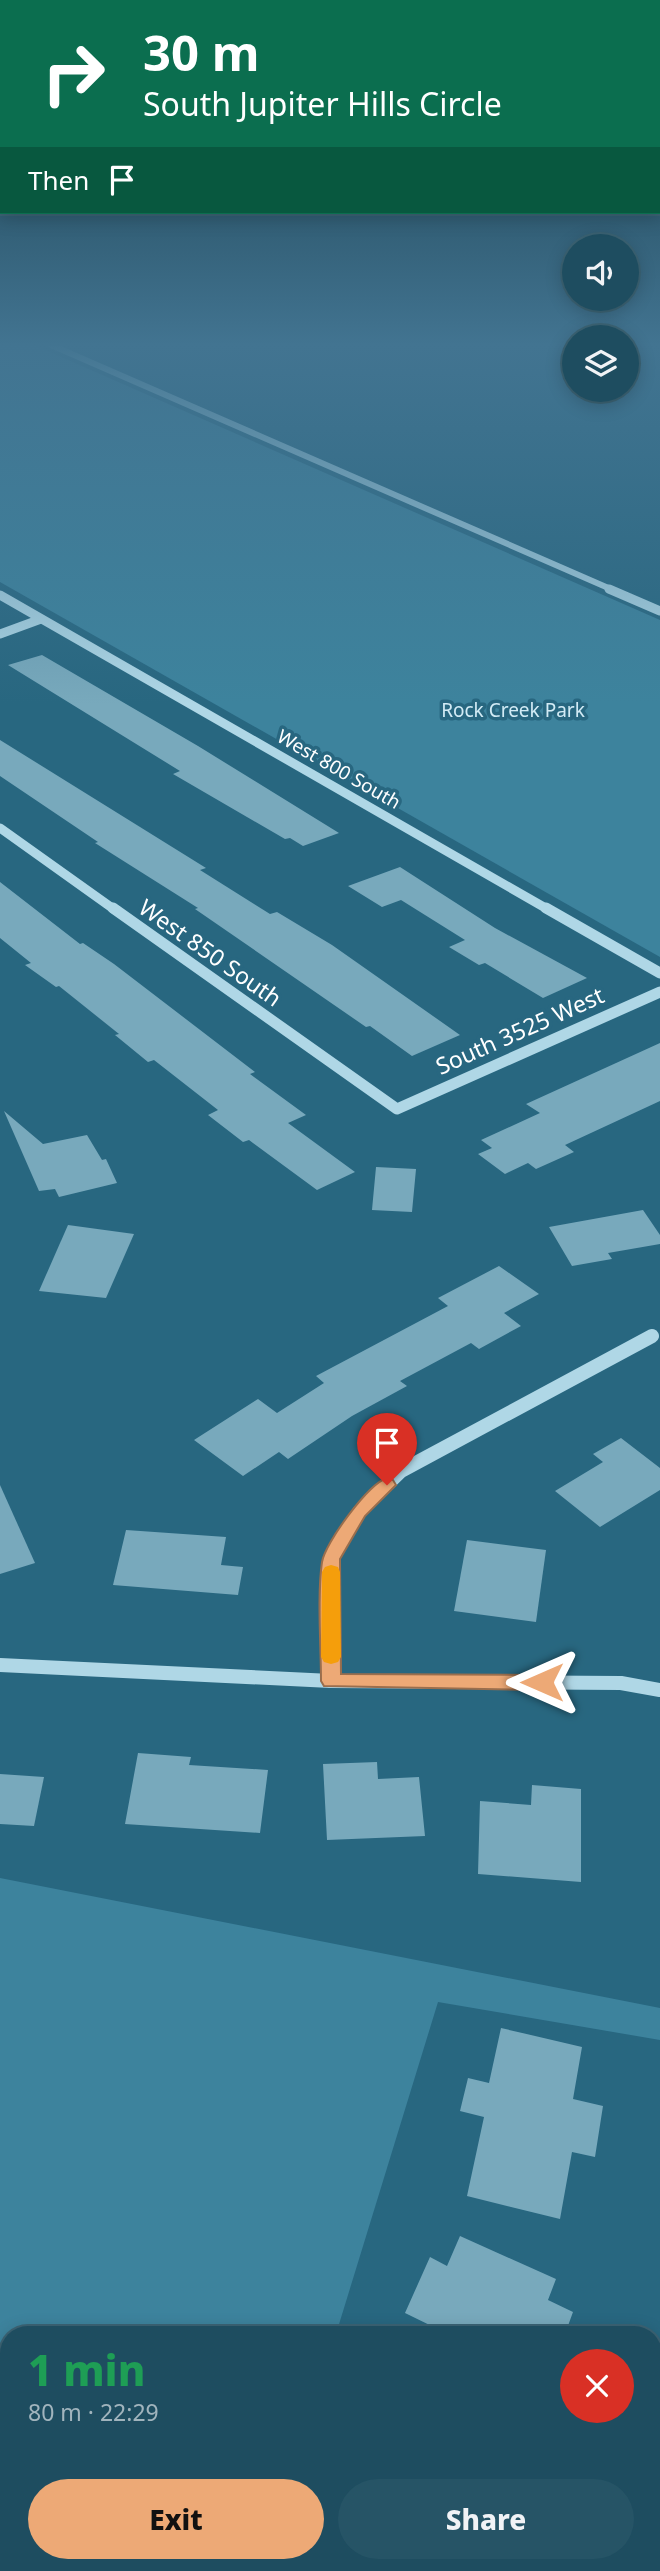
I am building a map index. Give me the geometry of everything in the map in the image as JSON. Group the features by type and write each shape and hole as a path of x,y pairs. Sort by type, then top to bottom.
{"street":[{"path":"326,465 660,611"},
{"name":"West 800 South","path":"0,596 660,973"},
{"path":"0,634 41,619"},
{"name":"West 850 South","path":"0,828 397,1109"},
{"name":"South 3525 West","path":"397,1109 660,992"},
{"path":"331,1681 331,1559 359,1512 401,1471 652,1336"},
{"path":"0,1665 331,1681 621,1683 660,1690"}],"green space":[{"name":"Rock Creek Park","path":"0,465 307,465 660,620 660,957 0,582"},
{"path":"0,1878 660,2008 660,2040 438,2002 338,2326 0,2326"}],"building":[{"path":"42,655 198,746 339,833 303,846 290,838 285,839 173,774 180,771 8,665"},
{"path":"0,740 206,868 200,870 270,914 277,912 332,945 460,1035 412,1056 370,1026 366,1027 195,909 198,908 95,843 98,842 0,776"},
{"path":"400,867 495,928 587,978 543,998 485,963 479,965 449,947 465,940 401,900 382,907 348,886"},
{"path":"0,882 80,944 83,943 114,964 255,1072 250,1074 306,1115 288,1123 355,1172 317,1190 249,1140 243,1142 208,1115 218,1110 154,1060 148,1062 115,1035 119,1034 59,986 56,987 25,965 31,963 0,938"},
{"path":"660,1043 660,1101 565,1145 574,1152 536,1169 528,1163 505,1174 478,1154 492,1148 481,1140 540,1113 526,1104"},
{"path":"4,1111 43,1144 87,1135 102,1160 106,1159 117,1183 59,1197 55,1189 39,1191"},
{"path":"376,1167 416,1169 412,1212 372,1210"},
{"path":"643,1210 660,1235 660,1244 608,1253 612,1259 572,1266 549,1227"},
{"path":"68,1225 134,1234 106,1298 39,1291"},
{"path":"499,1266 539,1294 504,1313 521,1326 479,1349 471,1343 400,1381 407,1386 352,1416 288,1459 279,1452 243,1476 194,1440 258,1399 277,1413 324,1383 316,1376 448,1306 438,1298"},
{"path":"621,1438 660,1468 660,1490 600,1527 555,1491 603,1462 593,1454"},
{"path":"0,1485 35,1563 0,1574"},
{"path":"126,1530 226,1537 221,1565 243,1567 238,1595 113,1585"},
{"path":"467,1540 546,1550 536,1622 454,1611"},
{"path":"138,1753 191,1757 189,1765 268,1770 260,1833 125,1824"},
{"path":"377,1762 378,1779 419,1777 425,1836 327,1840 323,1764"},
{"path":"0,1774 44,1777 34,1826 0,1824"},
{"path":"532,1785 581,1789 581,1882 478,1874 480,1801 531,1805"},
{"path":"501,2028 582,2047 573,2099 603,2106 595,2157 572,2152 560,2219 467,2196 484,2117 460,2111 468,2078 489,2083"},
{"path":"460,2236 556,2279 548,2300 573,2312 568,2326 432,2326 405,2313 430,2257 447,2266"}],"slow traffic":[{"path":"331,1572 331,1657"}],"route":[{"path":"387,1485 359,1512 331,1559 331,1681 542,1682"}]}
